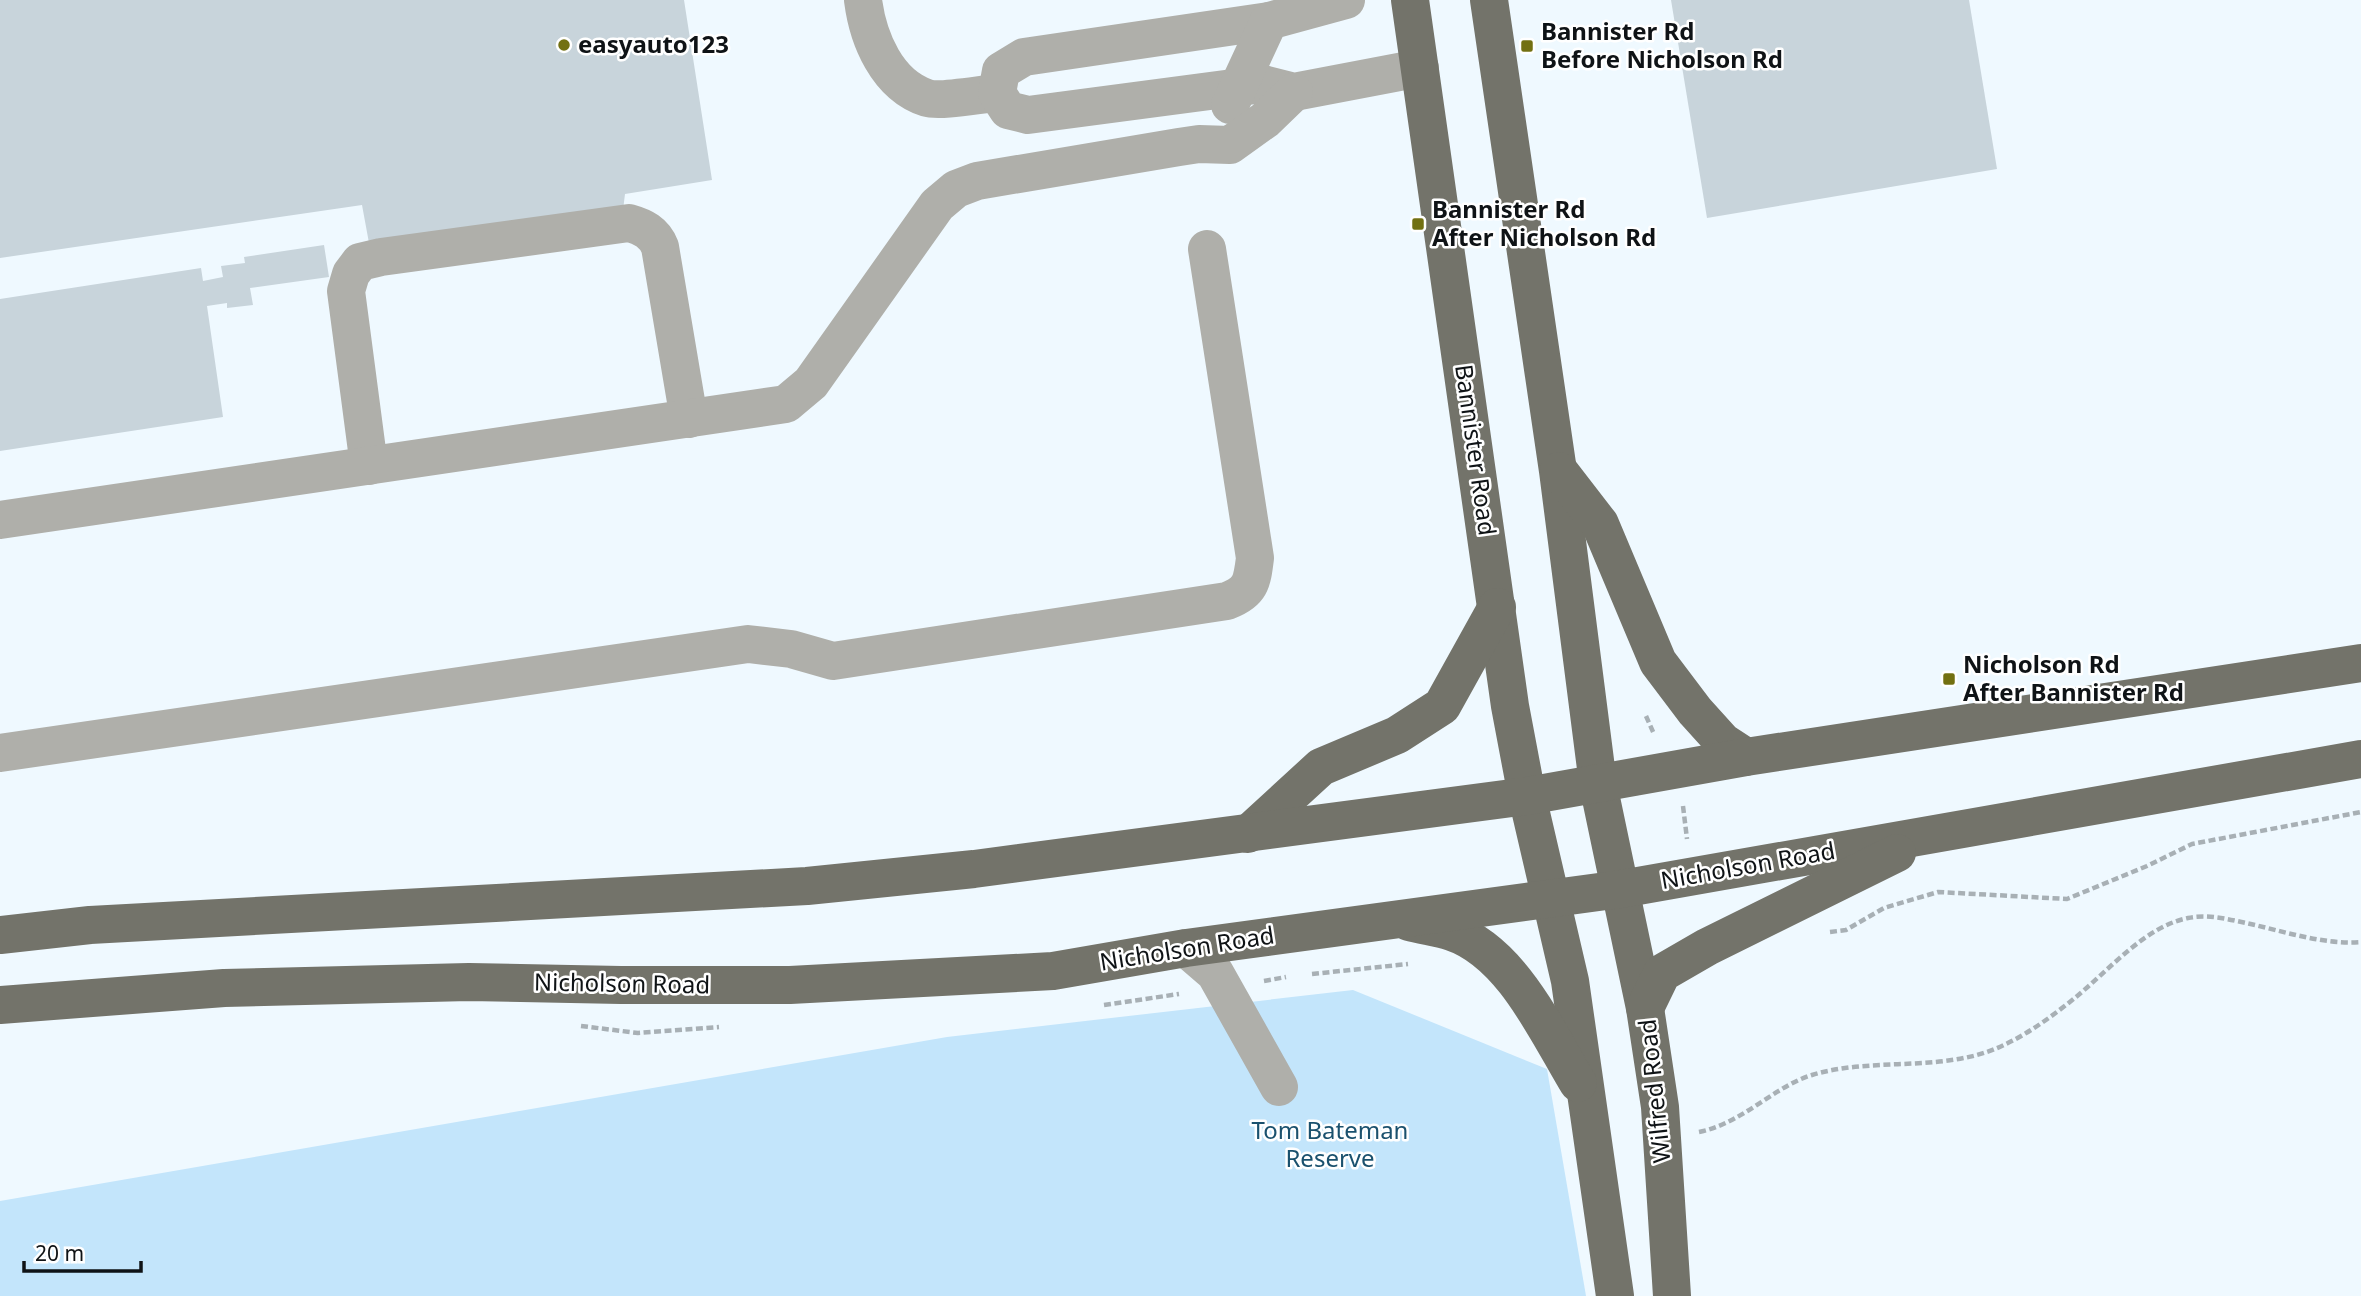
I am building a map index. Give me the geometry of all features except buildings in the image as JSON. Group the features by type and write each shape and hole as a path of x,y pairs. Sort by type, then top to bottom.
{"main road":[{"name":"Bannister Road","path":"1410,0 1510,706 1527,796 1551,897"},
{"path":"1489,0 1558,471 1598,784 1621,888"},
{"path":"1558,471 1600,524 1658,662 1695,711 1723,742 1746,757"},
{"path":"1248,834 1321,767 1396,735 1442,706 1497,607"},
{"path":"0,935 90,925 807,887 974,869 1527,796 1746,757 2361,663"},
{"name":"Nicholson Road","path":"0,1005 223,988 469,982 790,985 1053,971 1186,948 1621,888 2361,759"},
{"path":"1645,1008 1662,973 1707,947 1933,835"},
{"name":"Wilfred Road","path":"1621,888 1645,1008 1660,1107 1672,1296"},
{"path":"1551,897 1570,981 1615,1296"},
{"path":"1394,919 1453,932 1480,947 1514,978 1586,1096"}],"lane":[{"path":"863,0 864,11 884,65 900,85 929,99 997,93"},
{"path":"1346,0 1269,21 1024,57 1000,71 997,93 1008,110 1028,115 1263,84 1294,92 1420,68"},
{"path":"1199,144 1221,124 1269,21"},
{"path":"0,520 786,404 811,383 937,205 956,189 977,181 1199,144 1230,145 1265,120 1294,92"},
{"path":"369,466 346,291 351,274 360,262 381,257 629,223 642,227 656,237 660,247 689,419"},
{"path":"0,753 748,644 791,649 833,661 1227,601 1243,595 1252,580 1255,558 1207,249"},
{"path":"1186,948 1215,972 1279,1087"}],"path":[{"path":"1819,933 1846,930 1884,908 1938,892 2067,898 2147,866 2192,844 2361,812"},
{"path":"1690,1134 1710,1130 1738,1117 1811,1075 1835,1070 1943,1061 1984,1053 2005,1045 2076,997 2125,953 2161,928 2187,918 2214,916 2320,940 2361,942"}],"green space":[{"name":"Tom Bateman Reserve","path":"1353,990 1547,1069 1586,1296 0,1296 0,1201 947,1037"}],"place":[{"name":"easyauto123","path":"564,45"},
{"name":"Bannister Rd Before Nicholson Rd","path":"1527,46"},
{"name":"Bannister Rd After Nicholson Rd","path":"1418,224"},
{"name":"Nicholson Rd After Bannister Rd","path":"1949,679"}]}
